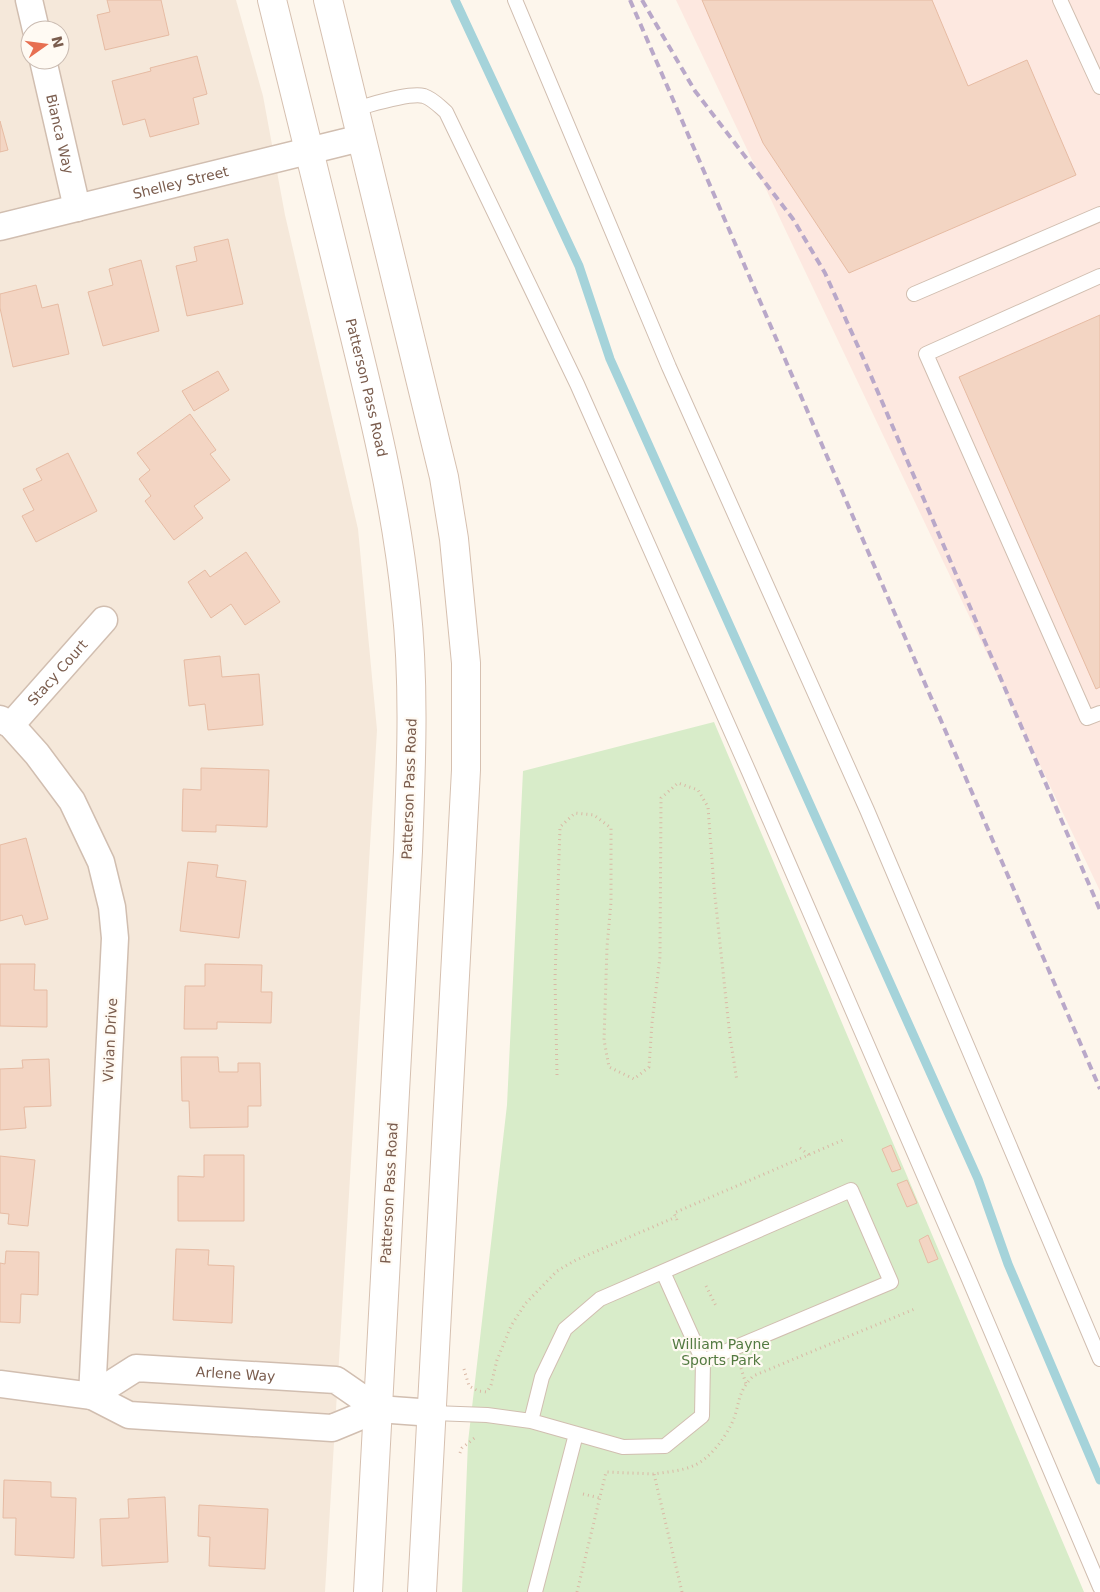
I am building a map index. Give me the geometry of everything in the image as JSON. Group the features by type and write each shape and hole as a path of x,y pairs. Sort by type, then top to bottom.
{"main road":[{"name":"Patterson Pass Road","path":"272,0 378,433 390,491 403,578 410,664 412,720 410,789 368,1592"},
{"path":"328,0 444,477 454,539 466,663 466,770 422,1592"}],"street":[{"path":"29,0 34,20"},
{"name":"Bianca Way","path":"45,70 77,208"},
{"name":"Shelley Street","path":"0,227 362,138"},
{"name":"Stacy Court","path":"5,722 104,620"},
{"name":"Vivian Drive","path":"5,722 37,754 72,801 101,862 112,907 115,938 92,1396"},
{"name":"Arlene Way","path":"92,1396 136,1368 336,1380 378,1409"},
{"path":"0,1384 92,1396 129,1415 332,1428 378,1409 433,1413"}],"lane":[{"path":"515,0 669,367 867,810 1100,1359"},
{"path":"1060,0 1100,87"},
{"path":"354,109 410,95 423,96 436,102 446,112 578,384 765,808 1100,1587"},
{"path":"914,294 1100,214"},
{"path":"1100,276 926,354 1087,718 1100,713"},
{"path":"531,1421 542,1377 565,1330 600,1299 851,1190 891,1282 704,1361"},
{"path":"433,1413 487,1415 531,1421 623,1446 665,1446 702,1416 704,1361 663,1272"},
{"path":"535,1592 576,1434"}],"path":[{"path":"557,1075 555,979 560,827 574,813 594,814 611,828 611,902 604,1040 609,1068 634,1079 649,1068 660,957 662,798 678,783 698,790 708,807 714,887 730,1037 737,1081"},
{"path":"464,1369 469,1386 478,1391 487,1392 492,1385 497,1360 511,1326 525,1304 557,1271 576,1260 677,1218 674,1213 843,1140"},
{"path":"800,1148 809,1154"},
{"path":"706,1286 717,1308"},
{"path":"577,1592 606,1472 654,1474 695,1465 713,1451 731,1424 744,1386 753,1376 918,1308"},
{"path":"460,1453 462,1448 477,1436"},
{"path":"654,1474 682,1592"}],"shaded area":[{"path":"0,0 236,0 263,96 285,215 358,529 377,730 325,1592 0,1592"},
{"path":"676,0 1100,0 1100,891"}],"green space":[{"name":"William Payne Sports Park","path":"714,722 1084,1592 462,1592 468,1442 507,1105 523,771"}],"building":[{"path":"107,0 161,0 169,35 105,50 97,15 110,12"},
{"path":"702,0 932,0 968,86 1027,60 1076,175 849,273 763,143"},
{"path":"197,56 207,94 193,98 199,124 150,137 145,119 123,125 112,81 151,71 150,68"},
{"path":"0,121 8,150 0,152"},
{"path":"228,239 243,304 187,316 176,266 197,261 194,247"},
{"path":"141,260 159,331 103,346 88,292 113,285 109,269"},
{"path":"36,285 42,308 58,304 69,354 13,367 0,308 0,294"},
{"path":"1100,315 1100,687 1096,689 959,377"},
{"path":"218,371 229,390 194,411 182,391"},
{"path":"190,414 216,450 210,454 230,480 194,506 203,518 174,540 145,501 151,496 139,479 150,470 137,453"},
{"path":"68,453 97,511 36,542 22,516 34,510 23,489 42,480 36,469"},
{"path":"246,552 280,602 245,625 231,604 211,618 188,582 205,570 210,577"},
{"path":"220,656 222,677 259,674 263,725 208,730 205,704 189,706 184,660"},
{"path":"201,768 269,770 267,827 216,825 216,832 182,831 183,789 201,790"},
{"path":"26,838 48,919 25,925 22,915 0,921 0,845"},
{"path":"188,862 218,865 216,877 246,881 239,938 180,931"},
{"path":"0,964 35,964 34,990 47,990 47,1027 0,1026"},
{"path":"205,964 262,965 261,992 272,992 271,1023 217,1022 217,1029 184,1029 185,986 205,986"},
{"path":"181,1057 218,1057 219,1072 238,1072 238,1063 260,1063 261,1106 248,1106 248,1127 190,1128 189,1101 182,1101"},
{"path":"49,1059 51,1106 24,1107 26,1128 0,1130 0,1069 23,1068 22,1060"},
{"path":"891,1145 901,1169 892,1172 882,1149"},
{"path":"204,1155 244,1155 244,1221 178,1221 178,1176 204,1177"},
{"path":"0,1156 35,1160 28,1226 8,1224 9,1214 0,1213"},
{"path":"907,1180 917,1203 907,1207 897,1184"},
{"path":"928,1235 938,1259 928,1263 919,1240"},
{"path":"176,1249 209,1250 208,1265 234,1266 232,1323 173,1320"},
{"path":"6,1251 39,1252 38,1295 21,1294 20,1323 0,1322 0,1263 5,1264"},
{"path":"4,1480 51,1482 51,1497 76,1498 74,1558 15,1555 16,1518 3,1518"},
{"path":"165,1497 168,1562 102,1566 100,1519 129,1518 128,1499"},
{"path":"199,1505 268,1509 265,1569 209,1566 210,1537 198,1536"}],"waterway":[{"path":"455,0 579,266 610,359 978,1179 1008,1264 1100,1480"}],"railway":[{"path":"630,0 1100,1089"},
{"path":"642,0 695,91 793,219 825,273 1100,910"}]}
